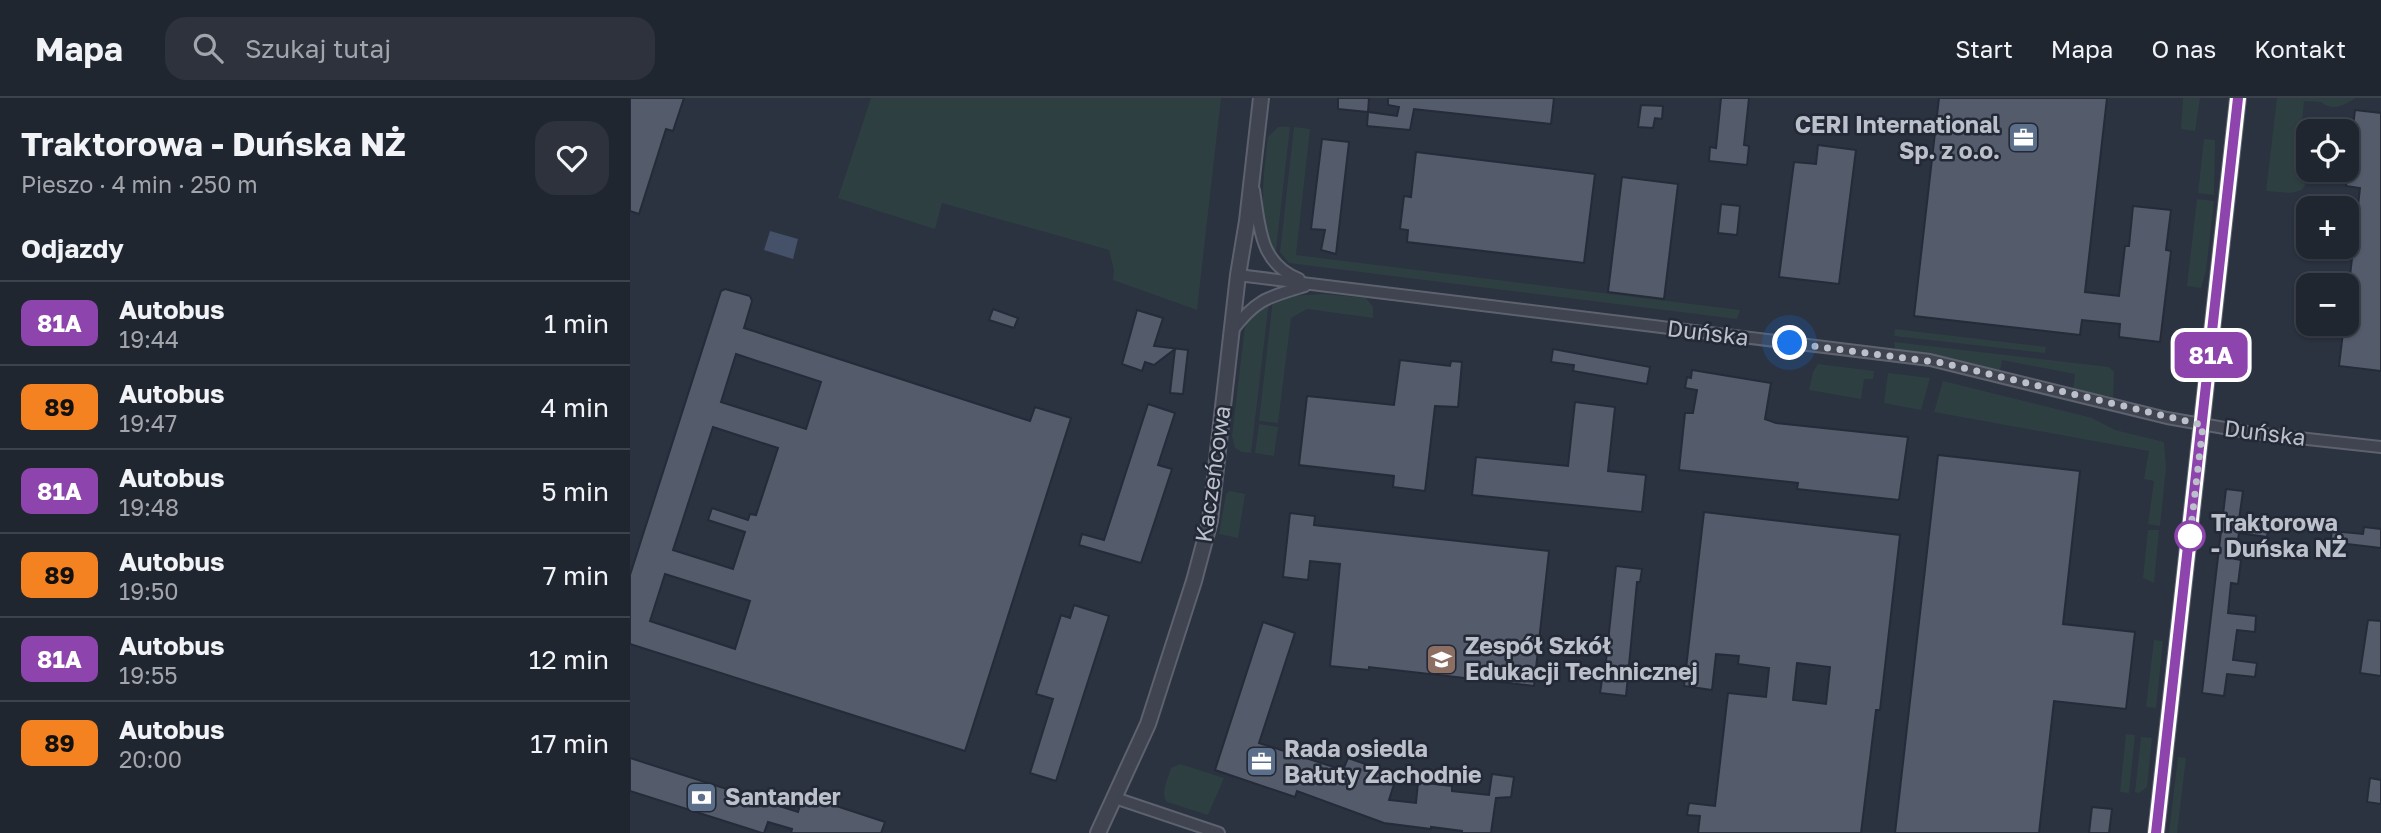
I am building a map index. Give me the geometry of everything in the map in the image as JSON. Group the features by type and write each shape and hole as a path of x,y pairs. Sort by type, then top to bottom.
{"street":[{"name":"Kaczeńcowa","path":"1098,833 1149,724 1205,544 1220,453 1238,275 1261,98"},
{"path":"2156,833 2238,98"},
{"path":"1252,180 1262,236 1269,257 1289,275 1311,284"},
{"name":"Duńska","path":"1238,275 1930,360 2203,425 2381,447"},
{"path":"1232,331 1261,300 1311,284"},
{"path":"1115,798 1219,833"}],"shaded area":[{"path":"871,98 1221,98 1197,310 1113,280 1114,270 1109,250 942,203 935,229 838,198"},
{"path":"2183,98 2200,98 2195,131 2181,129"},
{"path":"2277,98 2356,98 2334,107 2321,102 2304,101 2302,119 2296,119 2296,182 2305,182 2305,185 2302,190 2291,193 2266,191"},
{"path":"1278,127 1290,127 1275,258 1265,231 1263,199 1268,137"},
{"path":"1294,127 1310,129 1296,255 1740,310 1737,319 1289,263 1280,252"},
{"path":"2204,139 2215,140 2214,195 2198,193"},
{"path":"2197,199 2214,201 2206,271 2201,288 2187,286"},
{"path":"1324,294 1366,298 1373,307 1373,318 1307,309 1291,318 1278,423 1259,421 1273,299"},
{"path":"1269,301 1251,453 1242,452 1235,448 1232,436 1245,326 1252,313"},
{"path":"1895,329 2046,347 2045,353 1894,336"},
{"path":"1894,342 2109,367 2114,372 2113,397 2073,389 2075,374 2002,360 2000,370 1895,349"},
{"path":"1818,364 1874,371 1873,379 1864,379 1861,399 1809,390 1813,372"},
{"path":"1888,373 1930,378 1921,410 1884,403"},
{"path":"1943,381 2092,418 2115,430 2164,442 2166,468 2160,526 2148,524 2154,481 2144,479 2149,451 1934,412"},
{"path":"1259,424 1278,427 1274,456 1255,453"},
{"path":"1230,491 1245,494 1238,538 1219,534 1226,494"},
{"path":"2148,530 2159,530 2154,583 2143,578"},
{"path":"2154,640 2163,641 2156,708 2146,707"},
{"path":"2126,734 2135,735 2129,793 2120,792"},
{"path":"2141,737 2152,738 2147,787 2139,793 2135,792"},
{"path":"2178,757 2186,758 2177,833 2169,833"},
{"path":"1180,764 1224,778 1208,815 1167,802 1164,790 1171,768"}],"water":[{"path":"770,231 798,239 793,259 764,250"}],"building":[{"path":"630,98 684,98 673,131 666,129 639,214 630,211"},
{"path":"1338,98 1369,98 1368,112 1338,109"},
{"path":"1388,98 1554,98 1551,124 1414,109 1410,130 1367,126 1368,112 1397,116 1399,107 1388,105"},
{"path":"1721,98 1749,98 1744,145 1749,146 1747,165 1709,161 1710,147 1716,148"},
{"path":"1939,98 2107,98 2085,292 2119,296 2125,246 2129,246 2133,206 2171,210 2166,250 2171,251 2160,342 2119,337 2120,324 2082,320 2080,335 1914,316"},
{"path":"1641,105 1663,106 1662,119 1655,118 1653,128 1638,127"},
{"path":"2355,110 2381,113 2381,371 2339,366 2343,336 2359,336 2359,273 2350,273 2352,259 2359,259 2360,188 2346,186 2346,182 2359,182 2359,119 2354,119"},
{"path":"1322,139 1349,142 1336,254 1321,250 1325,230 1311,229"},
{"path":"1818,145 1856,150 1839,284 1779,277 1794,162 1816,164"},
{"path":"1416,152 1595,174 1584,263 1407,242 1408,230 1400,229 1404,196 1411,197"},
{"path":"1622,177 1678,184 1664,299 1608,292"},
{"path":"1721,204 1740,206 1737,235 1718,233"},
{"path":"725,289 750,296 752,301 744,328 1030,421 1035,407 1071,418 965,751 630,644 630,575 721,291","holes":["736,354 821,382 806,429 721,402","713,427 778,448 756,515 750,514 748,520 712,508 708,520 745,532 733,569 673,550","665,574 750,601 735,649 650,621"]},
{"path":"993,309 1018,318 1014,328 989,320"},
{"path":"1137,310 1163,318 1154,346 1188,350 1183,394 1170,393 1175,349 1154,365 1145,362 1142,371 1122,364"},
{"path":"1553,349 1650,367 1647,384 1573,371 1574,365 1551,362"},
{"path":"1400,360 1450,366 1451,361 1462,362 1458,407 1435,406 1425,491 1393,487 1394,476 1299,465 1307,396 1394,405"},
{"path":"1692,370 1771,383 1765,419 1776,423 1908,437 1899,500 1797,489 1798,483 1679,470 1685,413 1693,413 1697,390 1685,388 1687,377 1691,378"},
{"path":"1575,402 1615,407 1608,471 1646,475 1642,512 1472,495 1476,457 1568,466"},
{"path":"1148,404 1175,413 1158,465 1172,469 1141,563 1079,545 1082,534 1104,540"},
{"path":"1938,455 2080,471 2063,624 2135,632 2126,709 2054,701 2039,833 1895,833"},
{"path":"2226,489 2243,491 2239,520 2269,524 2267,537 2239,533 2235,559 2241,560 2238,584 2231,583 2228,613 2256,616 2255,632 2237,630 2233,660 2257,663 2255,677 2227,674 2224,696 2202,693"},
{"path":"1704,512 1900,535 1880,710 1876,710 1861,833 1698,833 1700,816 1687,815 1689,803 1715,806 1728,693 1766,697 1769,668 1738,664 1739,656 1716,654 1712,690 1684,686","holes":["1797,663 1830,667 1826,704 1793,700"]},
{"path":"1290,513 1315,516 1314,525 1549,551 1534,686 1369,667 1369,670 1330,666 1340,564 1310,561 1308,580 1283,577"},
{"path":"2364,527 2381,529 2381,548 2330,542 2332,531 2363,534"},
{"path":"1616,566 1642,569 1640,582 1637,582 1626,696 1600,693 1604,680"},
{"path":"1074,605 1109,616 1056,781 1030,773 1053,699 1036,694 1061,615 1070,618"},
{"path":"2368,620 2381,621 2381,676 2360,673"},
{"path":"1263,622 1295,633 1259,743 1343,770 1348,758 1397,775 1389,800 1416,803 1418,782 1452,786 1452,791 1489,795 1492,774 1514,777 1511,797 1496,798 1491,833 1462,833 1384,823 1297,791 1295,797 1215,770"},
{"name":"Santander","path":"630,758 798,812 803,795 885,822 881,833 791,833 792,829 768,822 762,833 630,791"},
{"path":"2370,778 2381,780 2381,804 2367,802"},
{"path":"2092,807 2112,809 2109,833 2089,833"}],"bus line":[{"name":"81A","path":"2156,833 2238,98"}],"place":[{"name":"CERI International Sp. z o.o.","path":"2023,138"},
{"name":"Traktorowa - Duńska NŻ","path":"2190,536"},
{"name":"Zespół Szkół Edukacji Technicznej","path":"1442,659"},
{"name":"Rada osiedla Bałuty Zachodnie","path":"1261,762"},
{"name":"Santander","path":"702,797"}],"route":[{"path":"1790,343 1943,363 2203,425 2190,536"}]}
